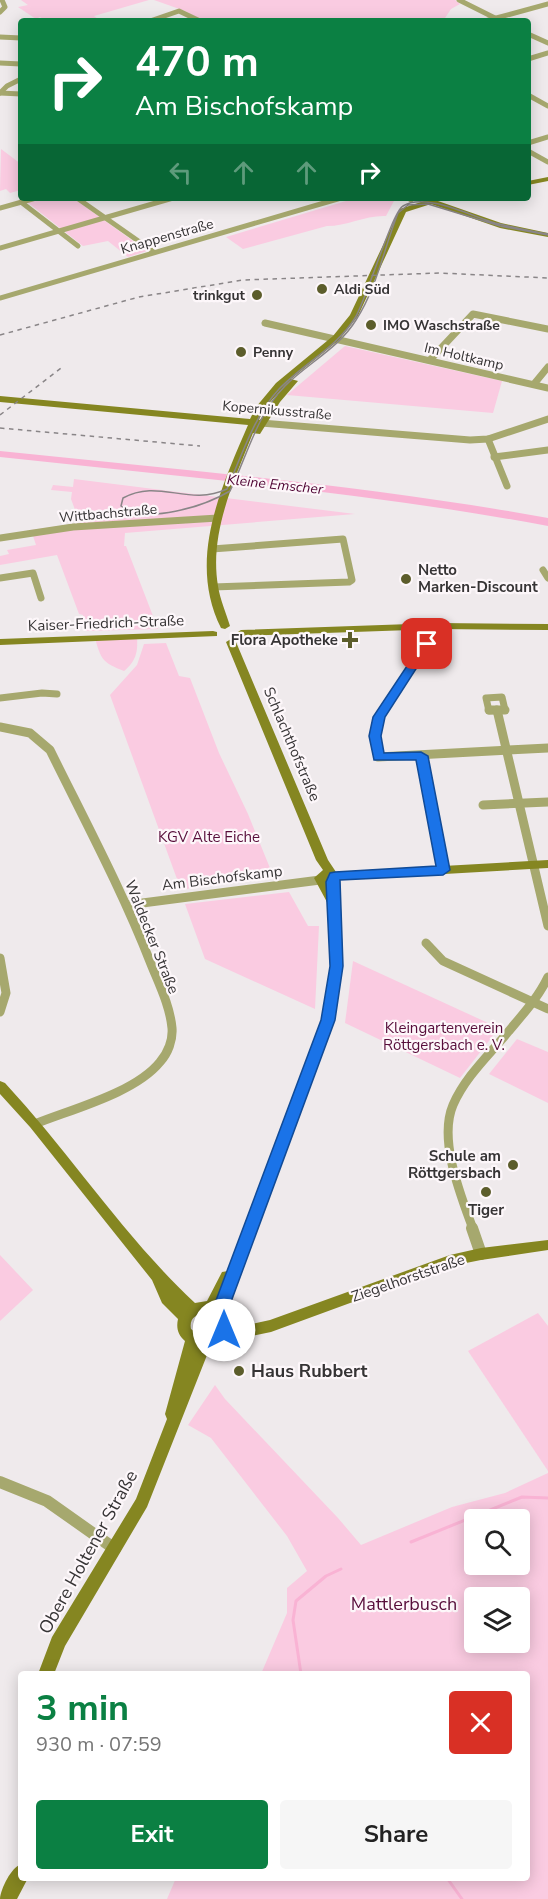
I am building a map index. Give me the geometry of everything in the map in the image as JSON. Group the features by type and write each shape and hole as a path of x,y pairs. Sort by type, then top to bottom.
{"street":[{"path":"0,12 5,7 2,0"},
{"path":"459,0 495,18 548,4"},
{"path":"157,18 182,11 195,18"},
{"path":"531,36 548,44"},
{"path":"0,37 18,38"},
{"path":"531,58 548,53"},
{"path":"0,63 18,64"},
{"path":"0,93 18,80"},
{"path":"0,93 18,94"},
{"path":"531,97 548,106"},
{"path":"531,102 548,97"},
{"path":"531,142 548,137"},
{"path":"531,153 548,162"},
{"path":"531,182 548,179"},
{"path":"0,208 25,201"},
{"path":"81,201 154,252"},
{"path":"0,248 163,201"},
{"name":"Knappenstraße","path":"0,298 331,201"},
{"path":"376,270 376,258 394,209 406,201"},
{"path":"225,626 213,588 212,549 218,518 257,423 287,387 361,317 370,295 368,291 376,270 401,214 407,208 425,201 466,218 548,235"},
{"path":"21,202 78,246"},
{"path":"430,360 473,314 548,329"},
{"path":"265,323 339,339"},
{"name":"Im Holtkamp","path":"339,339 548,388"},
{"path":"534,384 548,367"},
{"name":"Kopernikusstraße","path":"0,399 257,423 488,439 548,419"},
{"path":"488,439 507,486"},
{"path":"494,457 548,450"},
{"name":"Wittbachstraße","path":"0,538 73,527 218,518"},
{"path":"212,549 343,539 352,580 349,582 213,588"},
{"path":"543,570 548,578"},
{"path":"0,578 33,573 41,598"},
{"path":"241,633 231,642 220,641 213,634 218,628 225,626 234,627 241,633 439,626 548,627"},
{"path":"439,626 379,717 375,736 378,757 548,748"},
{"name":"Kaiser-Friedrich-Straße","path":"0,642 213,634"},
{"name":"Schlachthofstraße","path":"231,642 320,854 327,878"},
{"path":"0,698 42,693 57,694"},
{"path":"497,710 548,926"},
{"name":"Waldecker Straße","path":"0,727 30,732 50,750 127,905 172,1026 172,1037 159,1063 129,1084 35,1124"},
{"path":"421,756 443,870"},
{"path":"483,805 548,802"},
{"name":"Am Bischofskamp","path":"127,905 327,878 548,864"},
{"path":"189,1313 184,1330 199,1340 219,1319 243,1243 328,1020 337,966 334,908 327,878"},
{"path":"426,943 443,961 548,1009"},
{"path":"0,958 6,1001 0,1012"},
{"path":"481,1254 450,1152 447,1123 452,1106 472,1077 532,1002 548,976"},
{"path":"0,1086 35,1124 158,1277 167,1299 189,1313 219,1319"},
{"name":"Ziegelhorststraße","path":"219,1319 249,1336 422,1270 481,1254 548,1245"},
{"name":"Obere Holtener Straße","path":"47,1671 58,1642 142,1502 164,1450 199,1340"},
{"path":"0,1482 28,1490 54,1504 115,1549"},
{"path":"7,1899 18,1879"}],"green space":[{"path":"21,0 149,0 94,16 96,18 34,18 18,7 28,5"},
{"path":"154,0 455,0 460,4 451,9 445,18 198,18"},
{"path":"1,149 18,162 18,191 10,193 6,189 0,191"},
{"path":"77,201 147,251 128,257 108,241 83,246 27,202"},
{"path":"346,201 394,201 386,216 327,226 243,249 226,237"},
{"path":"345,346 502,381 493,413 287,395"},
{"path":"74,479 355,514 125,533 124,546 126,546 158,629 85,631 83,615 79,614 57,555 0,565 0,556 9,554 7,550 36,545 31,530 80,523 71,499 72,492 51,490 53,485 73,487"},
{"path":"137,637 135,656 124,671 111,666 104,660 95,638"},
{"name":"KGV Alte Eiche","path":"166,643 179,676 190,678 219,753 248,814 272,873 181,890 110,695 137,665 144,644"},
{"path":"289,892 308,926 319,926 315,1009 205,959 185,904"},
{"name":"Kleingartenverein Röttgersbach e. V.","path":"353,961 499,1028 460,1078 345,1023"},
{"name":"Kleingartenverein Röttgersbach e. V.","path":"517,1039 548,1052 548,1103 489,1074"},
{"path":"0,1255 33,1290 0,1321"},
{"path":"538,1313 548,1326 548,1471 468,1351"},
{"name":"Mattlerbusch","path":"215,1385 225,1399 361,1545 452,1507 505,1493 548,1473 548,1899 167,1899 175,1881 530,1881 530,1671 262,1671 287,1613 287,1588 307,1571 287,1536 211,1438 188,1425"}],"waterway":[{"name":"Kleine Emscher","path":"0,454 370,494 468,507 548,522"},
{"path":"411,1542 522,1497 548,1498"},
{"path":"301,1671 293,1620 296,1601 326,1576 341,1569"},
{"path":"449,1881 462,1899"}],"tram line":[{"path":"548,234 495,223 435,203 412,202 403,206 398,212 393,223 355,318 339,338 288,380 270,400 249,436 227,489 213,494 199,495 161,491 136,493 123,498 121,506 145,514 160,514 191,507 230,491 253,436 275,397 341,339 356,320 375,281 398,213 408,205 428,204 500,226 548,235"}],"railway":[{"path":"0,335 139,297 243,280 439,273 548,278"},
{"path":"0,415 61,368"},
{"path":"0,428 200,446"}],"place":[{"name":"Aldi Süd","path":"322,289"},
{"name":"trinkgut","path":"257,295"},
{"name":"IMO Waschstraße","path":"371,325"},
{"name":"Penny","path":"241,352"},
{"name":"Netto Marken-Discount","path":"406,579"},
{"name":"Flora Apotheke","path":"350,640"},
{"name":"Schule am Röttgersbach","path":"513,1165"},
{"name":"Tiger","path":"486,1192"},
{"name":"Haus Rubbert","path":"239,1371"}],"route":[{"path":"224,1330 226,1324 220,1311 243,1243 278,1157 328,1020 337,966 333,882 336,879 335,876 443,870 421,756 378,757 375,736 379,717 427,644"}]}
